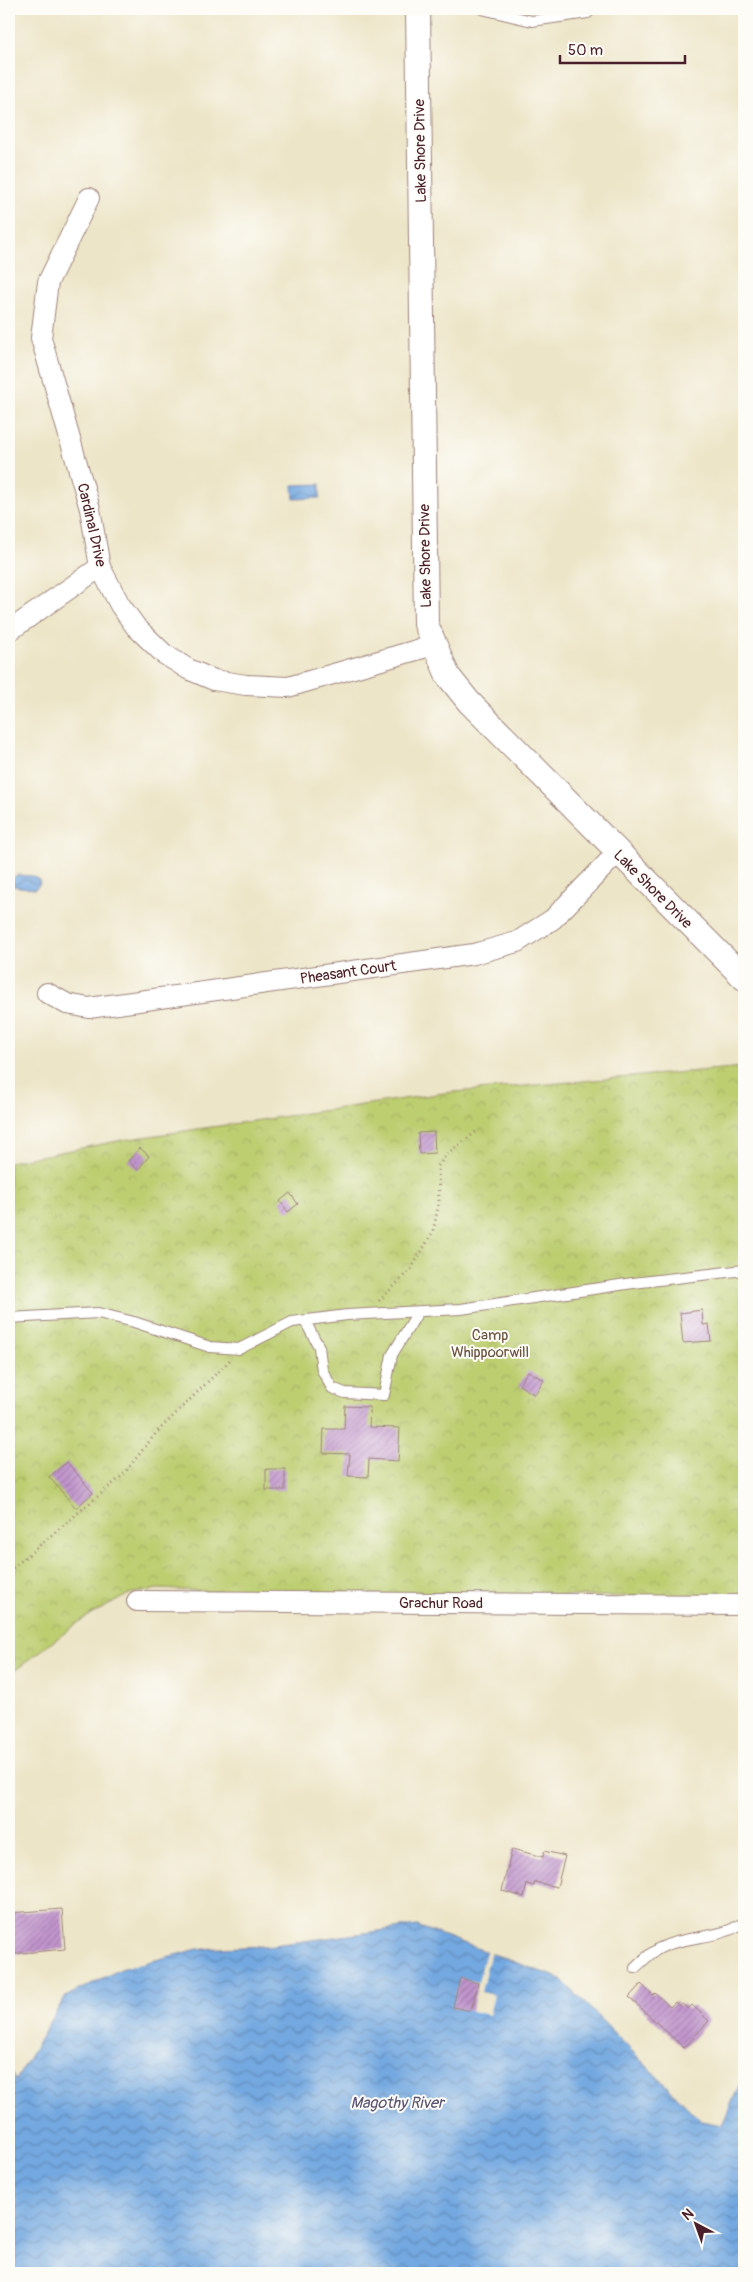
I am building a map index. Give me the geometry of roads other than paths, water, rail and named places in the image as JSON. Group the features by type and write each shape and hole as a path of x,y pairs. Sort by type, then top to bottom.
{"street":[{"name":"Lake Shore Drive","path":"418,9 424,595 426,624 448,676 469,702 617,853 744,978"},
{"name":"Cardinal Drive","path":"90,198 48,282 41,338 90,509 100,566 120,605 136,627 164,654 188,669 214,680 246,685 288,687 434,645"},
{"path":"9,631 100,566"},
{"name":"Pheasant Court","path":"47,993 67,1004 89,1008 474,954 516,942 553,919 617,853"},
{"name":"Grachur Road","path":"137,1601 744,1604"}],"lane":[{"path":"482,9 532,21 588,13"},
{"path":"9,1318 98,1313 134,1322 210,1347 238,1349 292,1322 367,1314 418,1312 512,1303 633,1283 744,1270"},
{"path":"304,1321 319,1347 322,1370 332,1388 345,1393 384,1395 392,1355 418,1312"},
{"path":"636,1968 652,1953 667,1945 728,1932 744,1922"}],"water":[{"path":"320,484 320,498 294,499 293,485"},
{"path":"17,875 33,876 39,880 40,884 35,889 12,886 12,879"},
{"name":"Magothy River","path":"417,1926 561,1979 701,2121 722,2125 744,2074 744,2273 9,2273 9,2065 16,2080 65,1997 121,1969 198,1949 266,1946"}],"park label":[{"name":"Camp Whippoorwill","path":"490,1344"}]}
